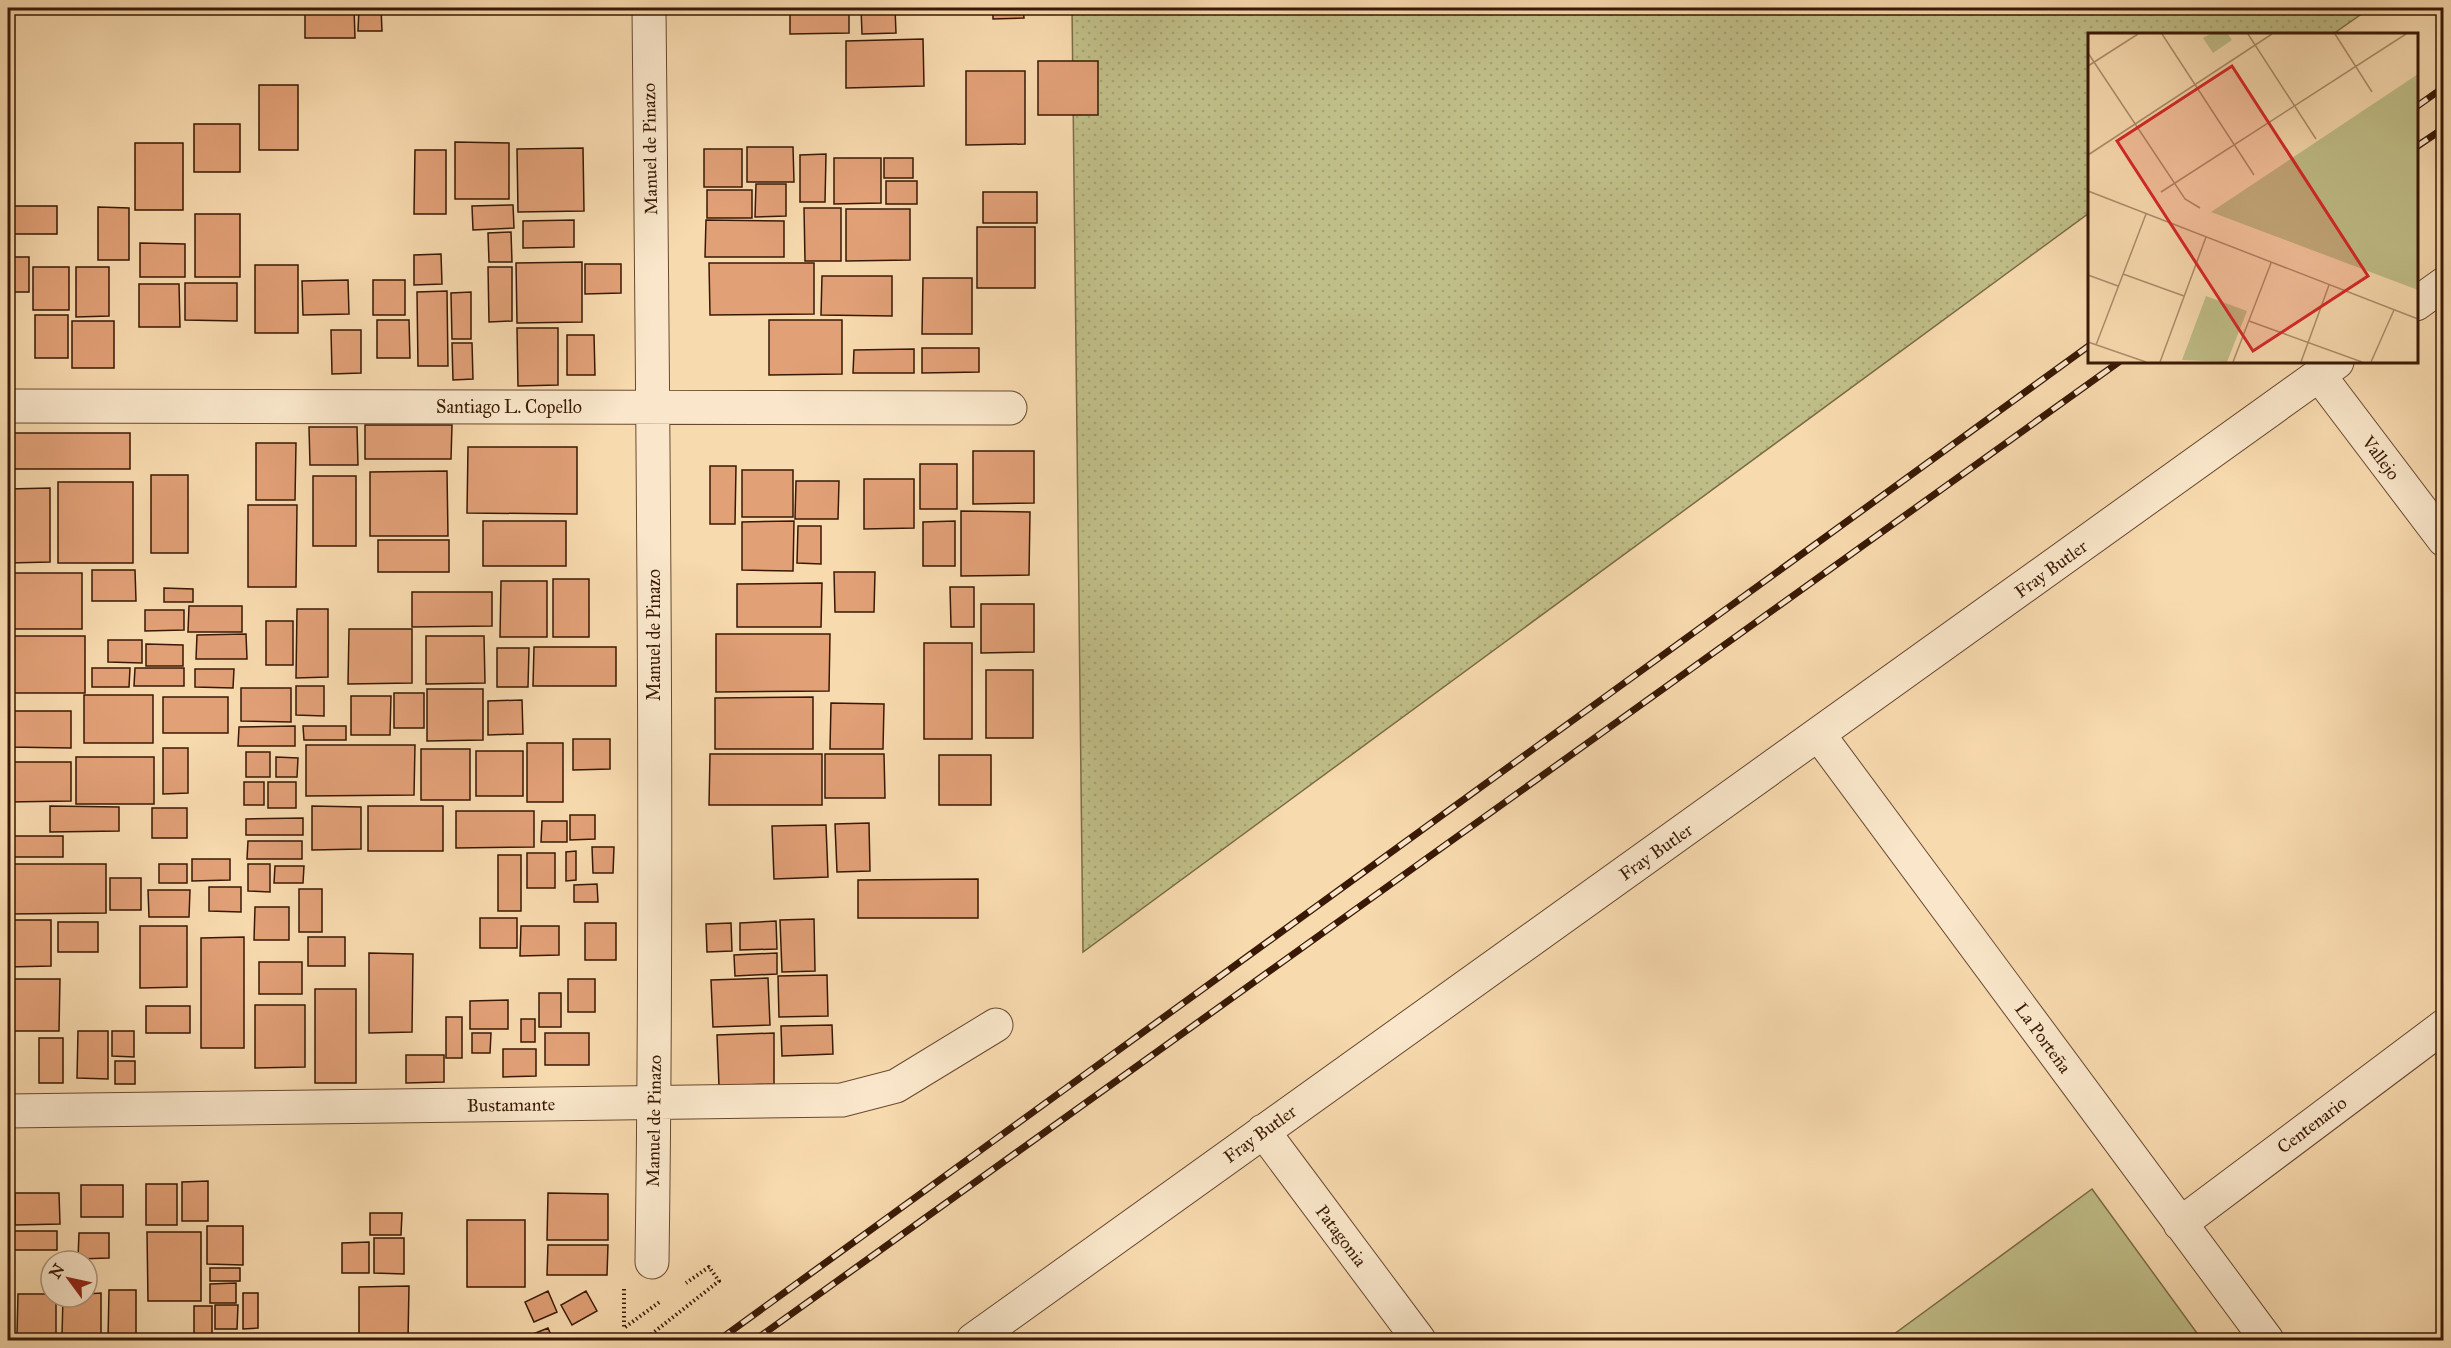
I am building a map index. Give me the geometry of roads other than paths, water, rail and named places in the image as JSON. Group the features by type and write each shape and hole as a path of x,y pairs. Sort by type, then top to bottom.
{"street":[{"name":"Manuel de Pinazo","path":"649,8 653,408 655,1103 652,1262"},
{"path":"2418,303 2444,284"},
{"name":"Vallejo","path":"2328,368 2444,540"},
{"name":"Fray Butler","path":"973,1341 2328,368"},
{"name":"Santiago L. Copello","path":"8,406 1010,408"},
{"name":"La Porteña","path":"1819,735 2266,1341"},
{"name":"Bustamante","path":"8,1111 842,1101 896,1086 996,1025"},
{"name":"Centenario","path":"2180,1224 2444,1026"},
{"name":"Patagonia","path":"1263,1131 1419,1341"}],"railway":[{"path":"2418,106 2444,87"},
{"path":"2418,146 2444,128"},
{"path":"719,1340 2088,346"},
{"path":"755,1340 2118,363"}]}
